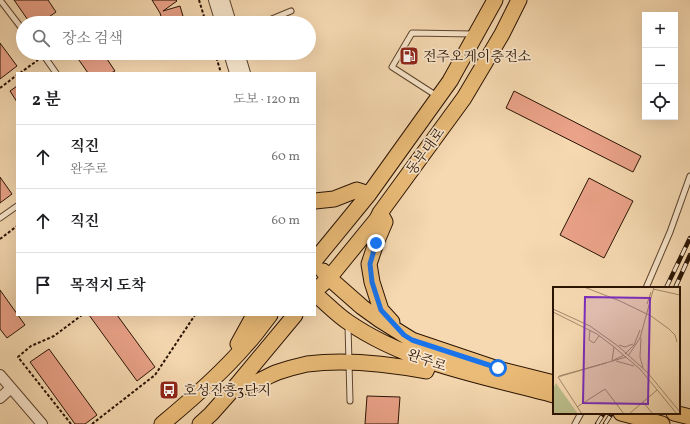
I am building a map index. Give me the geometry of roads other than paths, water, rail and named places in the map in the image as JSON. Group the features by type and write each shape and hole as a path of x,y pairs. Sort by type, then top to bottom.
{"main road":[{"name":"동부대로","path":"316,260 369,194 450,81 494,0"},
{"name":"동부대로","path":"316,290 329,278 377,219 464,98 502,34 519,0"},
{"path":"316,201 334,199 357,190 369,194"},
{"path":"380,213 385,222 376,243 370,264 372,282 381,310 404,335"},
{"name":"완주로","path":"316,262 329,278 362,307 412,340 495,374 553,395"},
{"name":"완주로","path":"316,295 348,322 394,348 430,362 553,383"},
{"path":"227,366 253,316"},
{"path":"162,424 227,366 246,346 269,316"},
{"path":"200,424 235,387 294,316"},
{"path":"235,387 243,388 277,372 307,364 349,362 398,366 426,371 430,362"},
{"path":"625,414 662,424"},
{"path":"678,414 690,417"}],"street":[{"path":"214,0 219,16"},
{"path":"224,0 229,16"},
{"path":"231,60 235,72"},
{"path":"241,60 245,72"},
{"path":"0,375 42,424"},
{"path":"0,398 11,388"}],"lane":[{"path":"0,0 16,21"},
{"path":"280,16 291,12"},
{"path":"439,97 392,67 412,33 476,34"},
{"path":"47,60 55,72"},
{"path":"646,287 670,232 690,176"},
{"path":"0,218 16,207"},
{"path":"348,322 350,400"},
{"path":"575,424 580,414"}],"railway":[{"path":"666,287 690,238"},
{"path":"675,287 690,255"},
{"path":"597,424 603,414"},
{"path":"605,424 611,414"}],"place":[{"name":"전주오케이충전소","path":"409,56"},
{"name":"호성진흥3단지","path":"169,390"}]}
